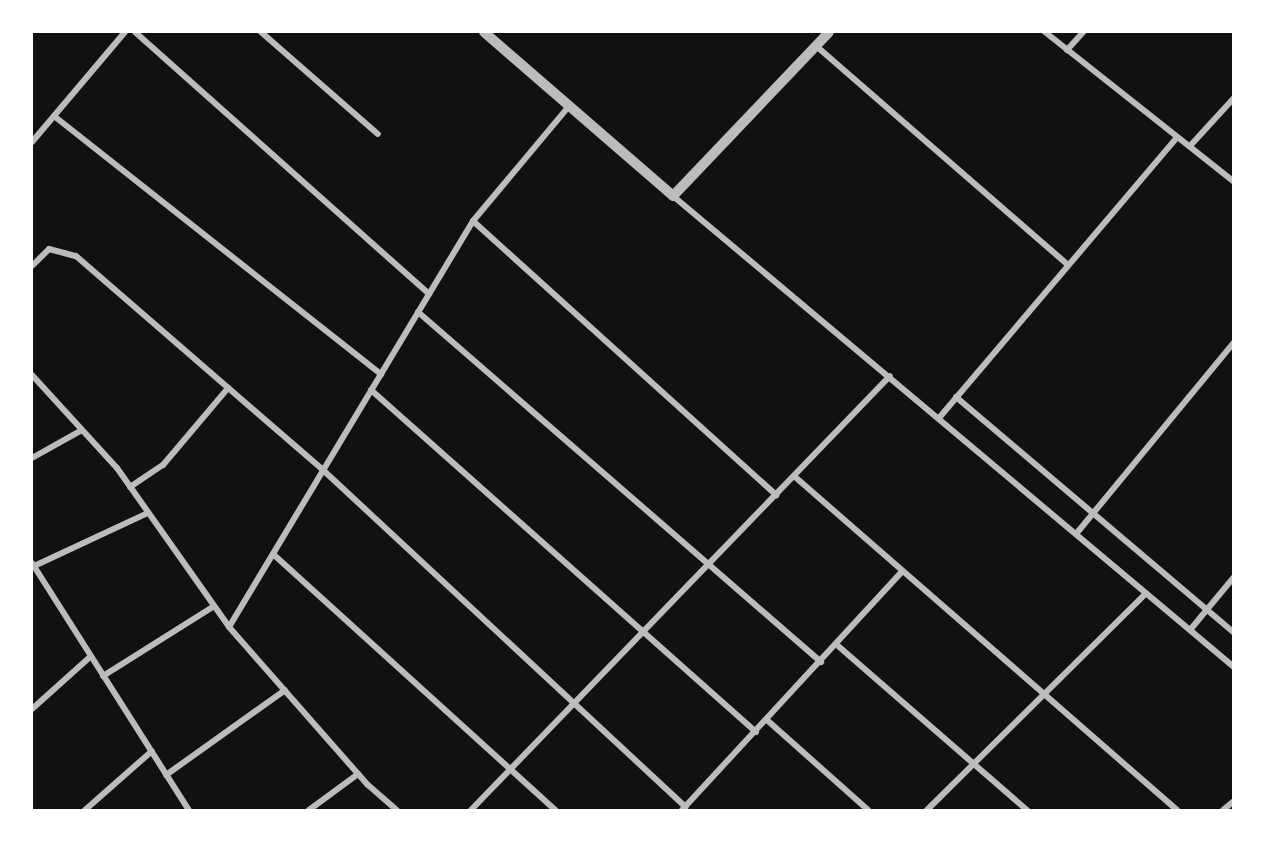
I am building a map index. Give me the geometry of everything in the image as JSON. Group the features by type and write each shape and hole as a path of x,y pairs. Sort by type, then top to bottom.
{"street":[{"path":"32,142 125,32"},
{"path":"135,32 429,294"},
{"path":"261,32 378,134"},
{"path":"484,32 673,196 890,376 1233,668"},
{"path":"673,196 829,32"},
{"path":"1045,32 1191,146 1233,182"},
{"path":"1067,50 1083,32"},
{"path":"815,45 1068,266"},
{"path":"1191,146 1233,98"},
{"path":"230,627 473,221 570,105"},
{"path":"54,116 381,375"},
{"path":"939,418 1177,137"},
{"path":"473,221 776,495"},
{"path":"32,266 49,249 66,249 323,470 576,702 684,809 902,572"},
{"path":"418,312 821,662"},
{"path":"1076,534 1233,342"},
{"path":"32,375 82,429 130,487 230,627 358,774 397,810"},
{"path":"471,810 890,376"},
{"path":"130,487 163,465 228,388"},
{"path":"371,390 756,732"},
{"path":"956,397 1094,512 1233,633"},
{"path":"32,458 82,429"},
{"path":"794,476 1042,696 1177,810"},
{"path":"148,513 32,565 189,810"},
{"path":"273,554 555,810"},
{"path":"1190,630 1233,577"},
{"path":"927,810 1146,593"},
{"path":"103,676 214,606"},
{"path":"837,645 1027,810"},
{"path":"32,709 91,656"},
{"path":"166,774 285,690"},
{"path":"767,720 868,810"},
{"path":"85,810 152,751"},
{"path":"309,810 358,774"},
{"path":"1223,810 1233,801"}]}
